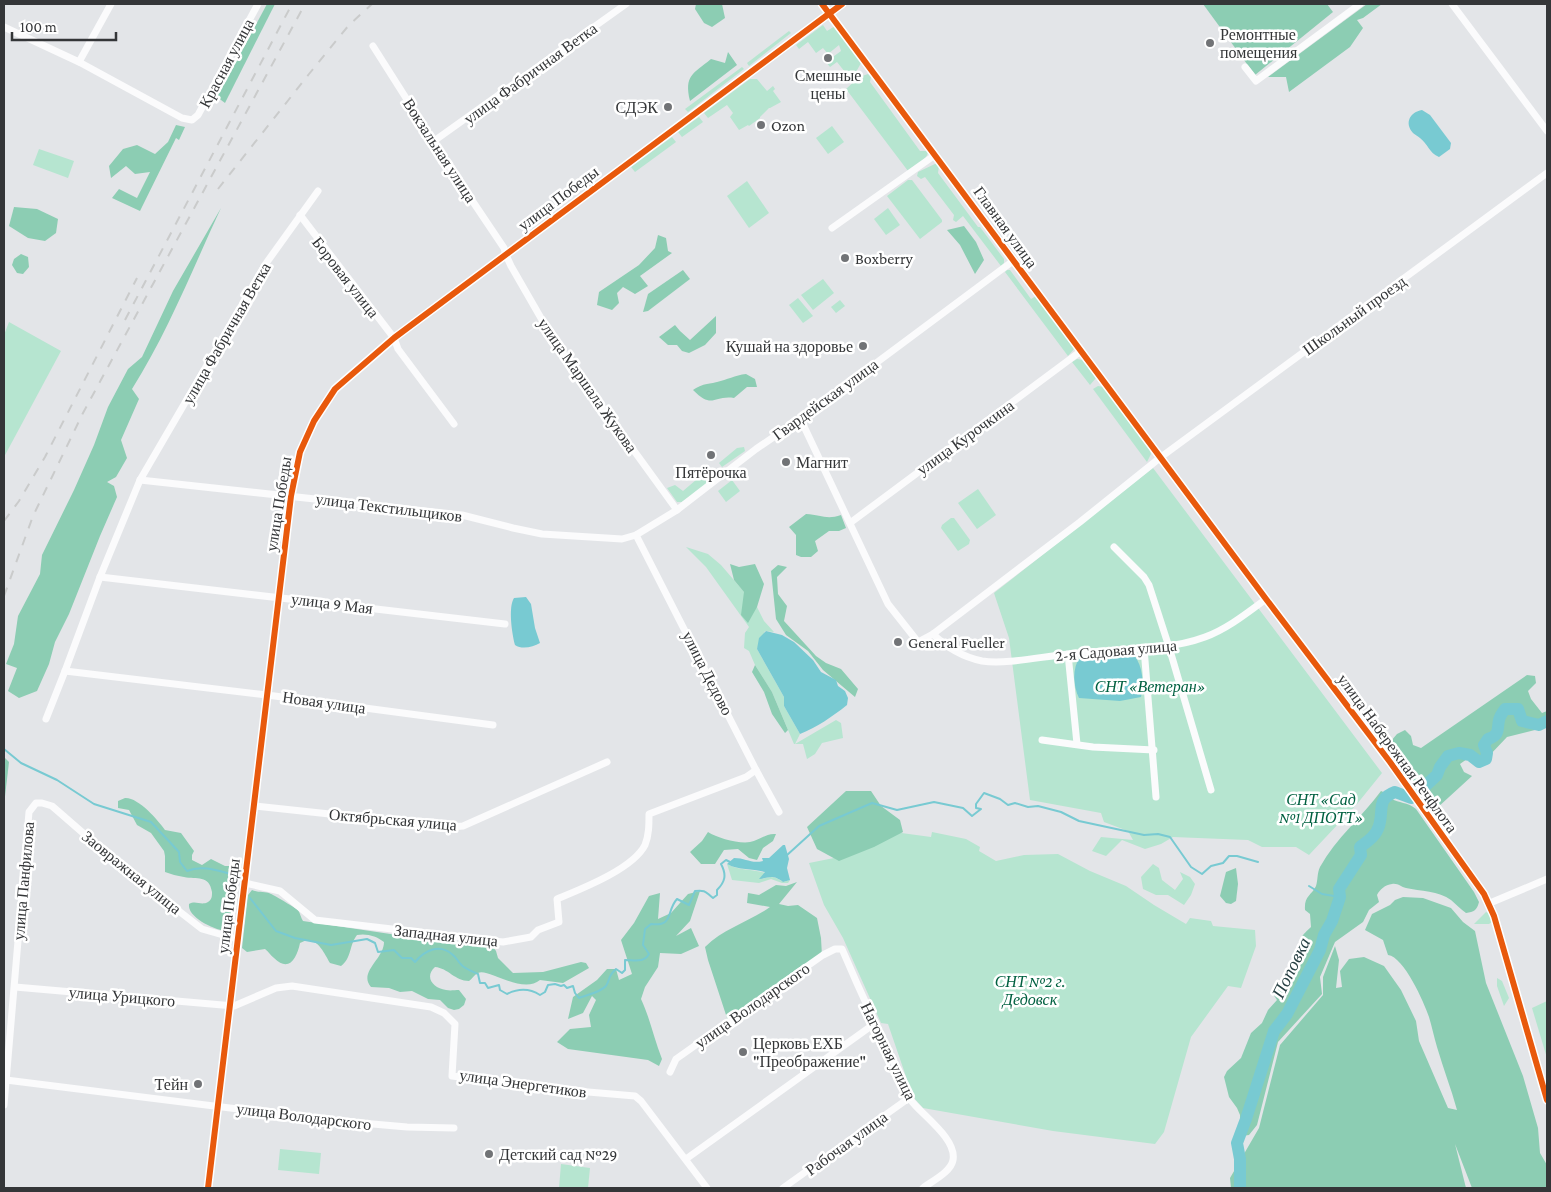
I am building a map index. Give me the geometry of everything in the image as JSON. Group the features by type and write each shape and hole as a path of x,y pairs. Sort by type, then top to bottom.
{"street":[{"path":"4,27 79,62 111,4"},
{"name":"Красная улица","path":"79,62 182,118 192,120 198,115 258,4"},
{"name":"улица Фабричная Ветка","path":"434,142 626,4"},
{"name":"Главная улица","path":"822,4 1161,457"},
{"name":"улица Победы","path":"208,1188 291,496 300,452 314,421 335,389 394,338 842,4"},
{"path":"1246,67 1256,81 1360,4"},
{"path":"1452,4 1547,131"},
{"name":"Вокзальная улица","path":"373,46 504,248 506,255"},
{"path":"832,228 935,155"},
{"name":"Школьный проезд","path":"1161,457 1547,173"},
{"name":"улица Фабричная Ветка","path":"140,480 267,262 318,191"},
{"name":"Боровая улица","path":"300,216 394,338 398,349 454,424"},
{"name":"улица Маршала Жукова","path":"506,255 553,339 677,510"},
{"name":"Гвардейская улица","path":"636,535 677,510 1013,261"},
{"name":"улица Курочкина","path":"850,523 1081,351"},
{"path":"800,418 888,604 918,642 1074,527 1161,457"},
{"name":"улица Набережная Речфлота","path":"1161,457 1390,762 1490,903 1547,1100"},
{"path":"46,719 100,577 140,480"},
{"name":"улица Текстильщиков","path":"140,480 462,515 542,534 622,539 636,535"},
{"name":"улица Дедово","path":"636,535 756,770 780,812"},
{"path":"1114,547 1144,577 1149,585 1210,790"},
{"name":"улица 9 Мая","path":"100,577 506,624"},
{"name":"2-я Садовая улица","path":"935,631 951,649 980,661 1014,660 1169,647 1206,637 1220,630 1266,599"},
{"path":"1144,648 1154,750 1156,797"},
{"path":"1068,654 1077,744"},
{"name":"Новая улица","path":"65,671 493,725"},
{"path":"1042,740 1154,750"},
{"name":"Октябрьская улица","path":"255,806 451,827 463,826 608,762"},
{"name":"Западная улица","path":"245,883 280,891 314,920 503,942 531,937 538,930 559,922 557,900 605,878 627,864 644,847 649,835 649,814 746,777 756,770"},
{"name":"Заовражная улица","path":"31,807 36,803 52,806 121,866 202,929 237,940"},
{"name":"улица Панфилова","path":"4,1105 29,812 31,807"},
{"path":"1490,903 1547,879"},
{"name":"улица Володарского","path":"670,1072 676,1059 823,955 835,949 842,949"},
{"name":"Нагорная улица","path":"842,949 874,1024 909,1098 947,1140 951,1150 953,1160 946,1171 923,1188"},
{"name":"улица Энергетиков","path":"230,1006 276,988 292,986 430,1007 444,1012 455,1024 452,1076 553,1089 635,1096 641,1101 686,1159"},
{"name":"улица Урицкого","path":"15,987 230,1006"},
{"path":"707,1188 686,1159 874,1024"},
{"name":"улица Володарского","path":"6,1080 366,1124 454,1128"},
{"name":"Рабочая улица","path":"783,1188 909,1098"}],"green space":[{"path":"267,4 275,4 225,103 217,97"},
{"path":"696,4 722,4 725,18 712,27 704,23 695,9"},
{"path":"1203,4 1327,4 1333,12 1255,75"},
{"path":"1367,4 1382,4 1363,18 1357,20 1363,28 1350,47 1289,92 1286,77 1268,77"},
{"path":"823,25 827,31 835,26 860,60 861,63 856,72 849,77 837,62 830,67 826,62 841,51 839,45 828,54 823,48 816,53 808,42 799,49 796,45"},
{"path":"789,31 791,33 749,66 747,63"},
{"path":"728,52 737,65 690,101 688,92 689,80 695,72 711,59 725,63"},
{"path":"742,67 744,69 688,112 685,109"},
{"path":"868,74 871,77 870,82 920,151 928,151 924,160 908,171 846,89 859,77"},
{"path":"750,79 757,79 767,91 773,86 775,89 773,91 781,102 769,108 749,126 739,130 730,117 733,113 727,105 708,118 704,113"},
{"path":"699,117 703,122 682,137 678,132"},
{"path":"176,125 185,127 179,140 176,138 140,211 112,198 119,189 137,198 150,172 135,174 126,166 111,178 109,166 123,149 137,145 155,154 168,142"},
{"path":"832,126 844,142 828,154 816,138"},
{"path":"672,137 676,142 635,172 631,167"},
{"path":"39,149 74,161 68,178 33,165"},
{"path":"937,163 939,166 938,173 1004,259 1004,263 1001,266 963,216 956,222 953,220 954,215 925,177 921,179 917,176 918,172"},
{"path":"908,180 912,180 942,220 942,222 920,239 887,196"},
{"path":"747,181 769,213 749,228 727,196"},
{"path":"14,207 37,209 58,219 56,233 45,241 28,238 9,226"},
{"path":"221,208 169,323 132,389 139,399 121,440 127,458 116,477 107,482 114,486 117,497 69,614 55,642 49,664 37,691 19,698 8,691 17,668 6,664 14,644 18,616 40,574 42,555 74,490 108,407 128,369 142,357 173,291"},
{"path":"888,208 900,225 886,235 874,219"},
{"path":"964,226 976,242 984,260 975,274 960,245 947,230"},
{"path":"658,235 666,238 668,251 672,253 640,276 648,286 635,294 623,287 617,293 619,303 612,310 597,305 599,292 639,265 655,248"},
{"path":"21,254 28,257 29,267 23,274 17,273 12,265 14,259"},
{"path":"683,270 690,279 648,311 643,312 648,294"},
{"path":"1010,270 1031,299 1036,296 1073,346 1074,349 1068,356 1005,272"},
{"path":"823,279 834,293 813,310 801,295"},
{"path":"798,298 813,316 803,323 789,305"},
{"path":"840,300 845,306 836,313 831,307"},
{"path":"716,316 716,333 705,345 689,353 682,351 677,345 668,345 659,337 675,325 690,340"},
{"path":"9,322 61,351 4,457 4,335"},
{"path":"1077,359 1083,360 1096,378 1090,385 1072,362"},
{"path":"746,374 755,379 757,387 747,387 734,398 709,401 693,390 702,385"},
{"path":"1098,386 1104,387 1149,447 1151,454 1147,462 1093,389"},
{"path":"744,447 745,451 722,467 719,463 737,448"},
{"name":"СНТ «Ветеран»","path":"1153,468 1382,773 1357,804 1309,855 1296,847 1262,847 1248,840 1173,837 1161,844 1145,849 1122,840 1106,856 1092,851 1101,837 1133,840 1128,831 1104,822 1101,813 1030,800 1009,638 994,593"},
{"path":"703,474 708,484 682,502 677,502 667,488 675,485 683,491"},
{"path":"732,480 740,491 726,502 718,491"},
{"path":"978,489 996,515 977,529 958,503"},
{"path":"806,514 828,517 841,515 846,528 839,531 829,531 815,541 818,551 811,557 801,557 796,555 796,535 789,527"},
{"path":"951,518 954,518 970,540 969,544 958,551 941,528"},
{"path":"686,547 708,554 721,565 757,607 764,621 774,632 765,631 757,649 784,697 784,706 800,734 795,744 772,692 755,665 749,651 744,648 745,633 749,627 706,567"},
{"path":"730,564 739,567 755,564 764,584 757,607 748,623 741,615 744,592 734,580"},
{"path":"778,565 787,567 777,577 778,594 787,606 784,621 816,656 826,663 841,669 858,689 855,697 823,670 808,651 786,635 776,619 771,571"},
{"path":"755,665 772,692 788,730 785,733 772,714 764,692 752,672"},
{"path":"1527,675 1535,676 1536,683 1528,691 1531,699 1542,713 1547,711 1547,727 1507,737 1488,757 1467,759 1460,764 1464,772 1472,776 1437,808 1429,805 1429,787 1413,781 1400,757 1393,750 1391,741 1397,734 1405,730 1411,736 1413,745 1421,748"},
{"path":"836,720 841,723 843,738 822,743 815,754 807,759 803,744 795,744"},
{"path":"4,757 9,762 4,805"},
{"path":"846,791 871,791 881,806 900,820 903,832 874,847 839,861 817,849 807,827"},
{"path":"1381,791 1392,799 1416,809 1474,892 1479,902 1478,905 1475,910 1466,913 1451,900 1435,893 1394,884 1387,885 1381,889 1377,895 1379,902 1369,910 1363,922 1335,942 1320,977 1322,994 1278,1042 1257,1125 1249,1135 1242,1136 1240,1115 1229,1097 1224,1077 1227,1071 1241,1058 1251,1033 1262,1023 1268,1010 1277,1000 1273,994 1274,991 1298,957 1300,940 1311,927 1310,914 1305,910 1306,902 1316,886 1318,872 1326,856"},
{"path":"125,798 142,805 165,830 181,833 194,851 192,860 202,865 211,859 225,866 237,866 229,928 225,931 214,928 196,918 192,913 189,909 189,904 205,903 211,899 212,892 208,882 202,879 181,877 165,872 164,851 151,833 137,825 129,810 118,808 118,801"},
{"path":"708,832 728,840 740,842 754,841 776,834 773,841 763,848 757,860 749,858 738,849 724,850 715,864 701,864 690,852 702,841"},
{"name":"СНТ №2 г. Дедовск","path":"894,832 931,837 932,832 966,839 980,847 979,851 996,861 1024,855 1058,854 1090,871 1126,886 1186,924 1190,918 1211,921 1213,926 1255,930 1256,946 1241,988 1228,986 1191,1037 1164,1132 1155,1144 1053,1131 923,1108 913,1097 888,1024 881,1023 843,938 824,905 809,863 854,854"},
{"path":"727,864 737,868 766,873 762,879 772,877 783,882 790,880 788,883 782,883 771,879 759,883 732,880"},
{"path":"1153,864 1159,868 1162,880 1175,890 1183,879 1180,872 1190,877 1195,884 1191,895 1184,905 1168,895 1156,895 1143,889 1141,877"},
{"path":"1236,868 1238,884 1236,901 1231,904 1226,903 1220,896 1226,872"},
{"path":"797,882 779,904 788,906 798,905 817,918 822,956 728,1021 705,947 728,930 770,907 747,903 748,893 759,895 776,885 786,886"},
{"path":"252,890 269,893 290,905 298,910 303,921 424,939 430,943 442,940 493,947 498,958 513,973 543,972 581,962 586,963 589,968 563,983 540,980 533,984 524,984 515,983 483,972 478,973 469,981 435,967 430,975 432,982 441,989 459,990 466,999 464,1005 454,1010 448,1008 440,1000 428,999 412,991 400,992 389,988 371,987 368,981 369,971 380,954 384,942 371,935 357,935 345,963 341,966 330,963 318,945 310,941 300,943 297,954 292,962 288,964 279,962 265,949 247,952 242,948 248,895"},
{"path":"700,891 690,921 676,936 691,928 699,946 681,954 660,953 658,967 645,987 641,999 662,1059 659,1066 648,1060 568,1049 557,1042 570,1029 591,1027 589,1015 596,1000 592,996 583,1013 568,1019 573,997 597,980 607,969 616,969 619,980 632,974 621,940 634,923 649,896 660,893 658,919 671,913 688,894"},
{"path":"1403,897 1423,898 1451,908 1463,922 1475,931 1486,983 1523,1076 1538,1128 1540,1153 1547,1165 1547,1188 1472,1188 1455,1144 1466,1188 1231,1188 1230,1178 1259,1128 1280,1045 1323,995 1323,977 1335,946 1339,960 1336,988 1342,987 1340,971 1349,959 1364,957 1384,966 1401,990 1416,1021 1419,1041 1448,1108 1457,1110 1429,1017 1413,981 1400,963 1388,955 1383,940 1365,930 1372,914"},
{"path":"1486,912 1489,913 1492,922 1489,924 1474,924"},
{"path":"1497,978 1502,981 1509,998 1504,1006 1497,986"},
{"path":"1547,1001 1547,1058 1532,1008"},
{"path":"280,1149 321,1153 319,1174 278,1170"},
{"path":"561,1164 590,1168 588,1188 559,1188"}],"water":[{"path":"1422,110 1430,115 1451,143 1450,149 1439,157 1410,129 1410,118 1414,113"},
{"path":"526,597 531,604 540,643 524,648 515,645 511,608 514,598"},
{"path":"766,631 782,635 794,642 813,660 821,672 836,680 838,686 845,691 848,698 847,705 836,714 800,734 784,706 784,697 757,649 759,638"},
{"path":"1101,654 1134,655 1142,675 1141,697 1120,701 1079,698 1074,677 1077,661 1080,657"},
{"path":"785,845 789,859 787,868 790,880 783,882 771,877 759,879 765,872 737,868 727,864 734,858 755,862 763,861 762,858 769,858"}],"waterway":[{"name":"Поповка","path":"1422,789 1437,775 1448,756 1459,753 1470,755 1479,762 1486,759 1487,753 1484,745 1488,739 1496,734 1499,719 1505,709 1518,709 1522,721 1539,725 1547,721"},
{"path":"4,749 21,763 57,780 94,804 151,822 179,852 180,862 187,871 203,868 231,874 233,895"},
{"name":"Поповка","path":"1240,1188 1240,1159 1237,1143 1274,1031 1287,1014 1320,950 1324,935 1332,921 1340,897 1339,889 1361,855 1360,847 1378,830 1385,798 1395,792 1411,798"},
{"path":"786,856 819,826 872,803 897,810 934,802 963,808 972,816 981,809 976,808 976,804 984,793 1000,799 1008,805 1015,803 1028,807 1038,806 1061,812 1079,821 1144,835 1158,834 1170,837 1191,867 1202,874 1211,866 1223,863 1229,856 1237,856 1258,862"},
{"path":"250,898 276,931 295,938 331,945 367,939 375,943 378,952 394,950 402,958 411,958 415,962 428,951 443,949 453,955 464,967 478,974 480,983 485,983 488,988 499,985 500,990 507,994 524,990 540,995 545,992 548,985 555,984 564,985 567,988 573,986 579,998 604,988 611,974 616,969 622,973 625,970 625,960 639,960 647,957 649,954 643,945 645,929 651,924 666,921 677,899 689,905 695,891 704,891 713,898 717,895 717,890 724,878 721,864 726,860 730,862"},
{"path":"1309,886 1322,894 1340,897"}],"railway":[{"path":"125,320 292,4"},
{"path":"4,596 33,516 83,413 305,4"},
{"path":"218,189 349,25 372,4"},
{"path":"4,521 19,501 45,457 137,278"}],"cycle path":[{"path":"822,4 1390,762 1484,894 1494,916 1547,1100"},
{"path":"208,1188 291,496 300,452 314,421 335,389 394,338 842,4"}],"place":[{"name":"Ремонтные помещения","path":"1210,43"},
{"name":"Смешные цены","path":"828,58"},
{"name":"СДЭК","path":"668,107"},
{"name":"Ozon","path":"761,125"},
{"name":"Boxberry","path":"845,258"},
{"name":"Кушай на здоровье","path":"863,346"},
{"name":"Пятёрочка","path":"711,455"},
{"name":"Магнит","path":"786,462"},
{"name":"General Fueller","path":"898,642"},
{"name":"Церковь ЕХБ \"Преображение\"","path":"743,1052"},
{"name":"Тейн","path":"198,1084"},
{"name":"Детский сад №29","path":"489,1154"}],"park label":[{"name":"СНТ «Сад №1 ДПОТТ»","path":"1321,808"}]}
